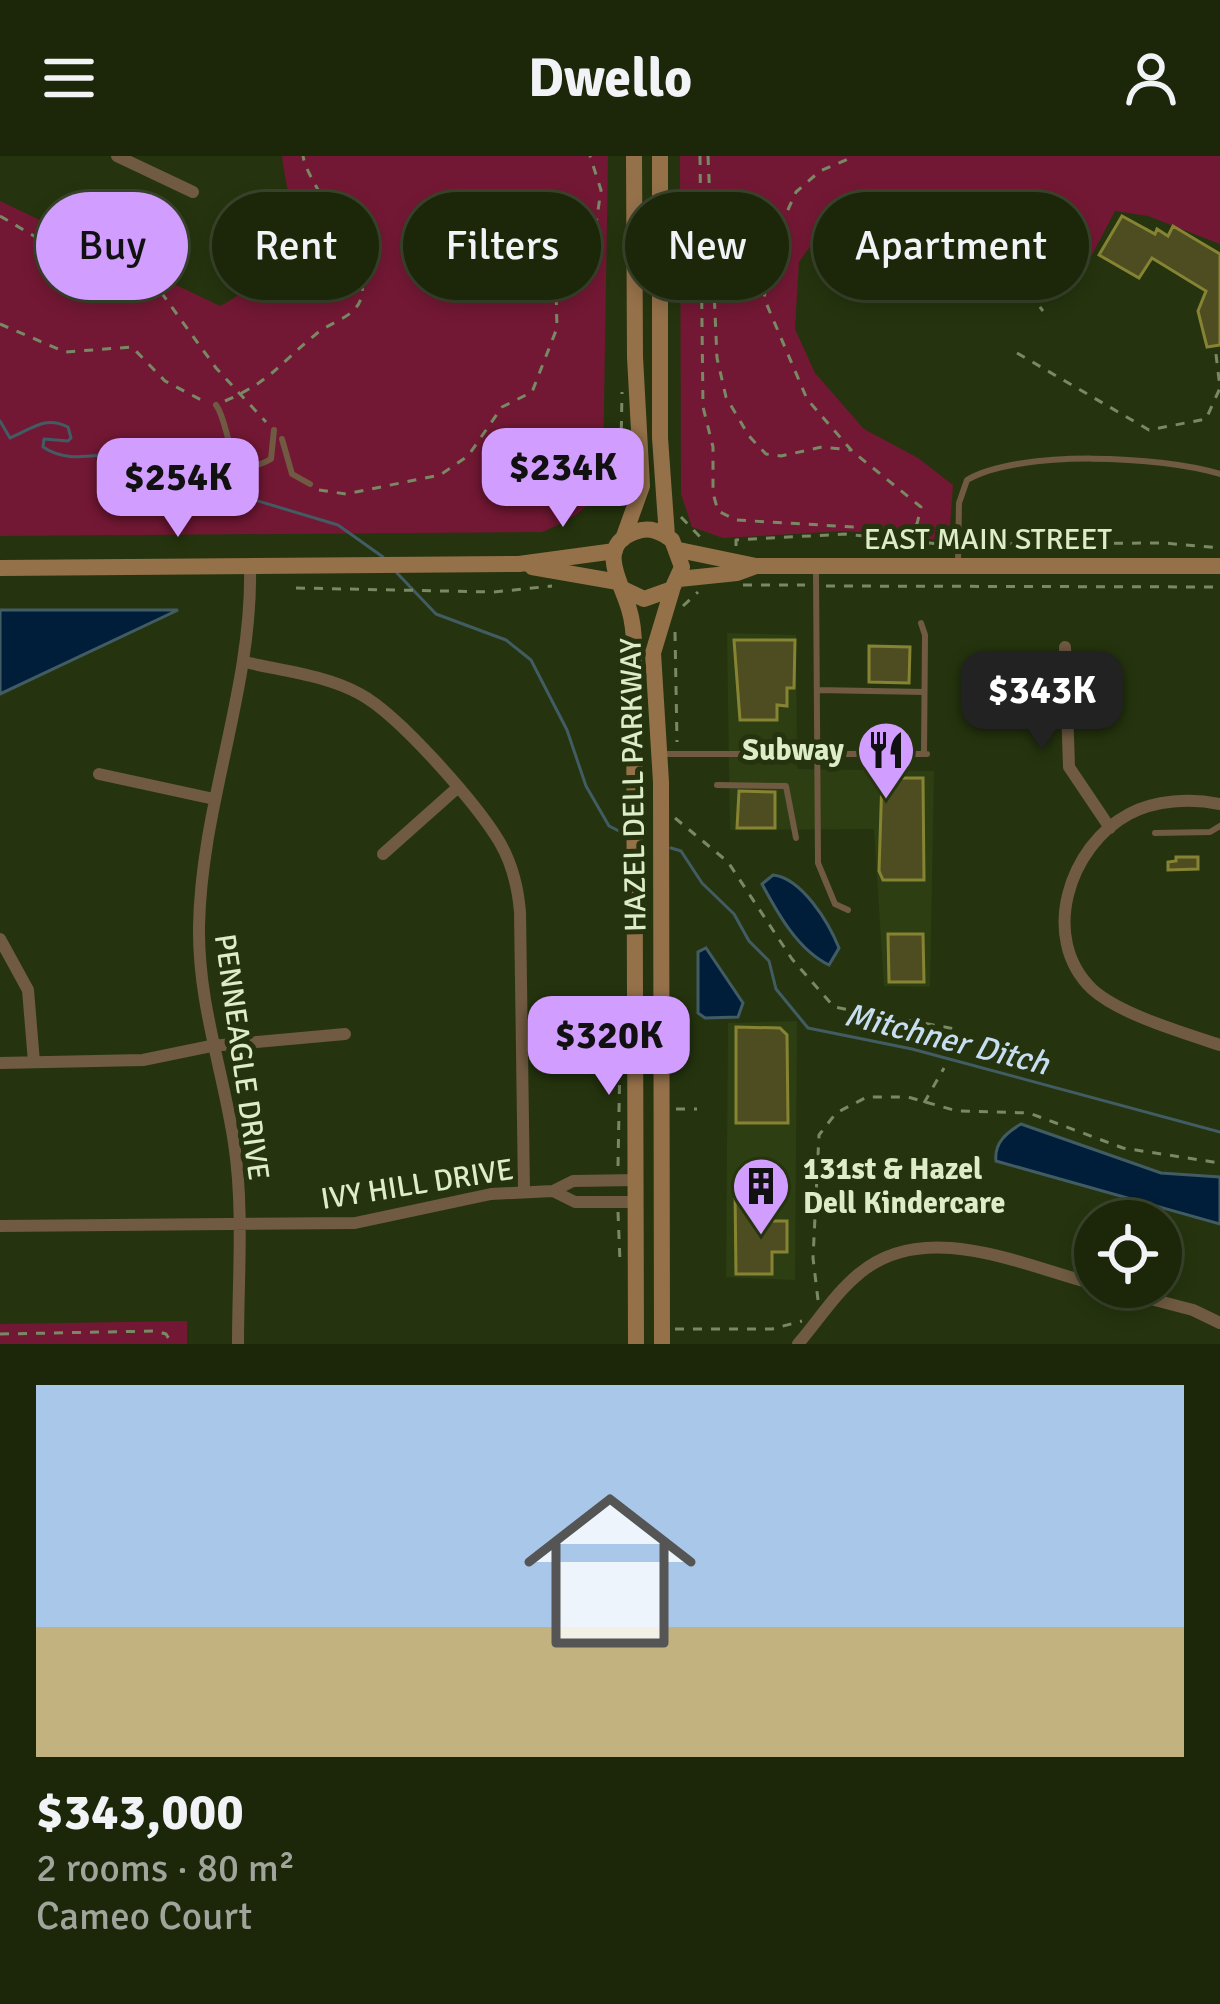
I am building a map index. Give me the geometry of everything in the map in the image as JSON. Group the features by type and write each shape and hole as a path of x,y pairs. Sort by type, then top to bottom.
{"main road":[{"path":"620,586 613,567 642,486 634,357 634,156"},
{"path":"519,564 620,586 644,599 676,584 660,438 660,156"},
{"path":"0,568 519,564 619,545 648,530 673,543"},
{"name":"EAST MAIN STREET","path":"673,543 756,566 1220,566"},
{"name":"EAST MAIN STREET","path":"676,584 756,566"},
{"name":"HAZEL DELL PARKWAY","path":"662,1344 662,862 667,821 653,646 676,584"},
{"name":"HAZEL DELL PARKWAY","path":"620,586 633,628 636,1344"}],"street":[{"path":"116,156 140,161 193,192"},
{"name":"PENNEAGLE DRIVE","path":"238,1344 234,1144 211,1046 199,928 202,871 214,799 245,662 250,566"},
{"path":"1065,647 1069,767 1110,828"},
{"path":"245,662 330,681 365,696 394,718 500,842 518,890 524,1191"},
{"path":"99,774 214,799"},
{"path":"383,854 456,789"},
{"path":"1220,804 1153,805 1110,828 1080,864 1068,895 1066,940 1078,972 1104,999 1220,1045"},
{"path":"0,939 28,990 34,1062"},
{"path":"0,1063 143,1060 211,1046 345,1034"},
{"name":"IVY HILL DRIVE","path":"0,1226 370,1222 476,1196 553,1191 574,1181 636,1180"},
{"name":"IVY HILL DRIVE","path":"553,1191 575,1202 636,1202"},
{"path":"798,1344 859,1274 907,1249 947,1247 1074,1279"},
{"path":"1182,1307 1220,1323"}],"lane":[{"path":"216,405 224,417 228,447 245,464 271,459 274,430"},
{"path":"282,440 292,474 310,484"},
{"path":"958,566 959,502 967,480 985,470 1012,463 1145,461 1220,474"},
{"path":"816,566 818,863 835,904 848,910"},
{"path":"660,754 925,754 925,635 920,623"},
{"path":"817,690 924,692"},
{"path":"717,785 786,787 796,838"},
{"path":"1155,833 1210,832 1220,826"},
{"path":"636,1180 660,1180"},
{"path":"636,1202 661,1202"}],"path":[{"path":"0,324 65,352 132,347 165,380 216,405 263,384 314,335 353,311 362,294 344,233 313,184 304,156"},
{"path":"310,484 327,493 346,494 440,475 468,457 502,407 532,392 557,328 556,291 595,231 601,190 590,156"},
{"path":"700,156 702,397 713,447 716,507 736,520 904,530 916,524 922,512 917,502 852,451 807,399 764,298 777,234 796,191 820,171 855,156"},
{"path":"708,156 717,358 731,406 766,454 781,456 829,447 852,451"},
{"path":"0,216 34,236 155,284 216,368 274,430"},
{"path":"1032,300 1043,311"},
{"path":"1017,353 1149,430 1206,419 1218,396 1215,346"},
{"path":"618,514 621,498"},
{"path":"679,510 693,534 711,543"},
{"path":"296,588 511,592 558,585"},
{"path":"733,585 1220,587"},
{"path":"677,738 675,634 687,601 706,589"},
{"path":"667,821 728,862 792,958 834,1007 961,1030"},
{"path":"924,1103 944,1068"},
{"path":"818,1302 813,1258 816,1156 824,1124 846,1105 867,1097 896,1096 957,1112 1029,1113 1123,1148 1220,1163"},
{"path":"675,1109 698,1109"},
{"path":"675,1329 772,1329 802,1322"},
{"path":"0,1334 156,1331 166,1334 172,1344"}],"shaded area":[{"path":"282,156 608,156 603,469 590,502 542,532 0,536 0,201 36,218 36,300 188,300 188,291 220,306 230,300 379,300 379,192 287,192"},
{"path":"680,156 1220,156 1220,244 1148,216 1115,211 1089,257 1089,192 813,192 813,243 799,262 795,329 815,373 864,429 918,458 953,485 949,541 846,531 723,538 692,527 681,494 680,300 789,300 789,192 680,192"},
{"path":"727,633 796,635 797,769 934,771 930,987 884,986 874,829 730,830"},
{"path":"797,1021 795,1280 726,1277 728,1023"},
{"path":"187,1321 187,1344 0,1344 0,1324"}],"water":[{"path":"0,610 178,610 0,694"},
{"path":"773,875 794,884 821,915 839,948 829,965 798,941 782,919 762,884"},
{"path":"706,948 743,1003 738,1017 705,1018 698,1013 698,952"},
{"path":"1021,1124 1161,1173 1220,1177 1220,1224 1182,1213 1182,1200 1135,1200 996,1161 997,1149"}],"building":[{"path":"1122,216 1155,234 1157,229 1168,236 1173,226 1220,254 1220,345 1207,347 1198,311 1206,291 1152,258 1139,278 1099,255"},
{"path":"734,640 795,640 794,688 787,688 787,706 777,705 777,720 740,720"},
{"path":"869,646 910,647 909,683 869,682"},
{"path":"882,778 923,778 924,880 883,880 879,871"},
{"path":"739,791 775,792 775,828 737,828"},
{"path":"1176,857 1198,857 1198,869 1168,870 1168,862"},
{"path":"888,934 923,934 924,982 889,982"},
{"path":"736,1027 780,1028 787,1035 788,1123 736,1123"},
{"name":"131st & Hazel Dell Kindercare","path":"735,1189 772,1189 772,1221 787,1221 787,1252 772,1252 772,1274 736,1274"}],"waterway":[{"name":"Mitchner Ditch","path":"0,421 10,438 39,425 60,424 68,427 71,438 44,439 43,447 54,453 136,456 155,478 174,489 218,489 338,525 383,557"},
{"name":"Mitchner Ditch","path":"397,573 436,614 506,640 531,660 567,730 586,786 609,826 627,835"},
{"name":"Mitchner Ditch","path":"671,848 681,851 702,883 734,914 749,941 769,961 776,989 808,1028 912,1049 1220,1132"}],"place":[{"name":"Subway","path":"886,801"},
{"name":"131st & Hazel Dell Kindercare","path":"761,1237"}]}
